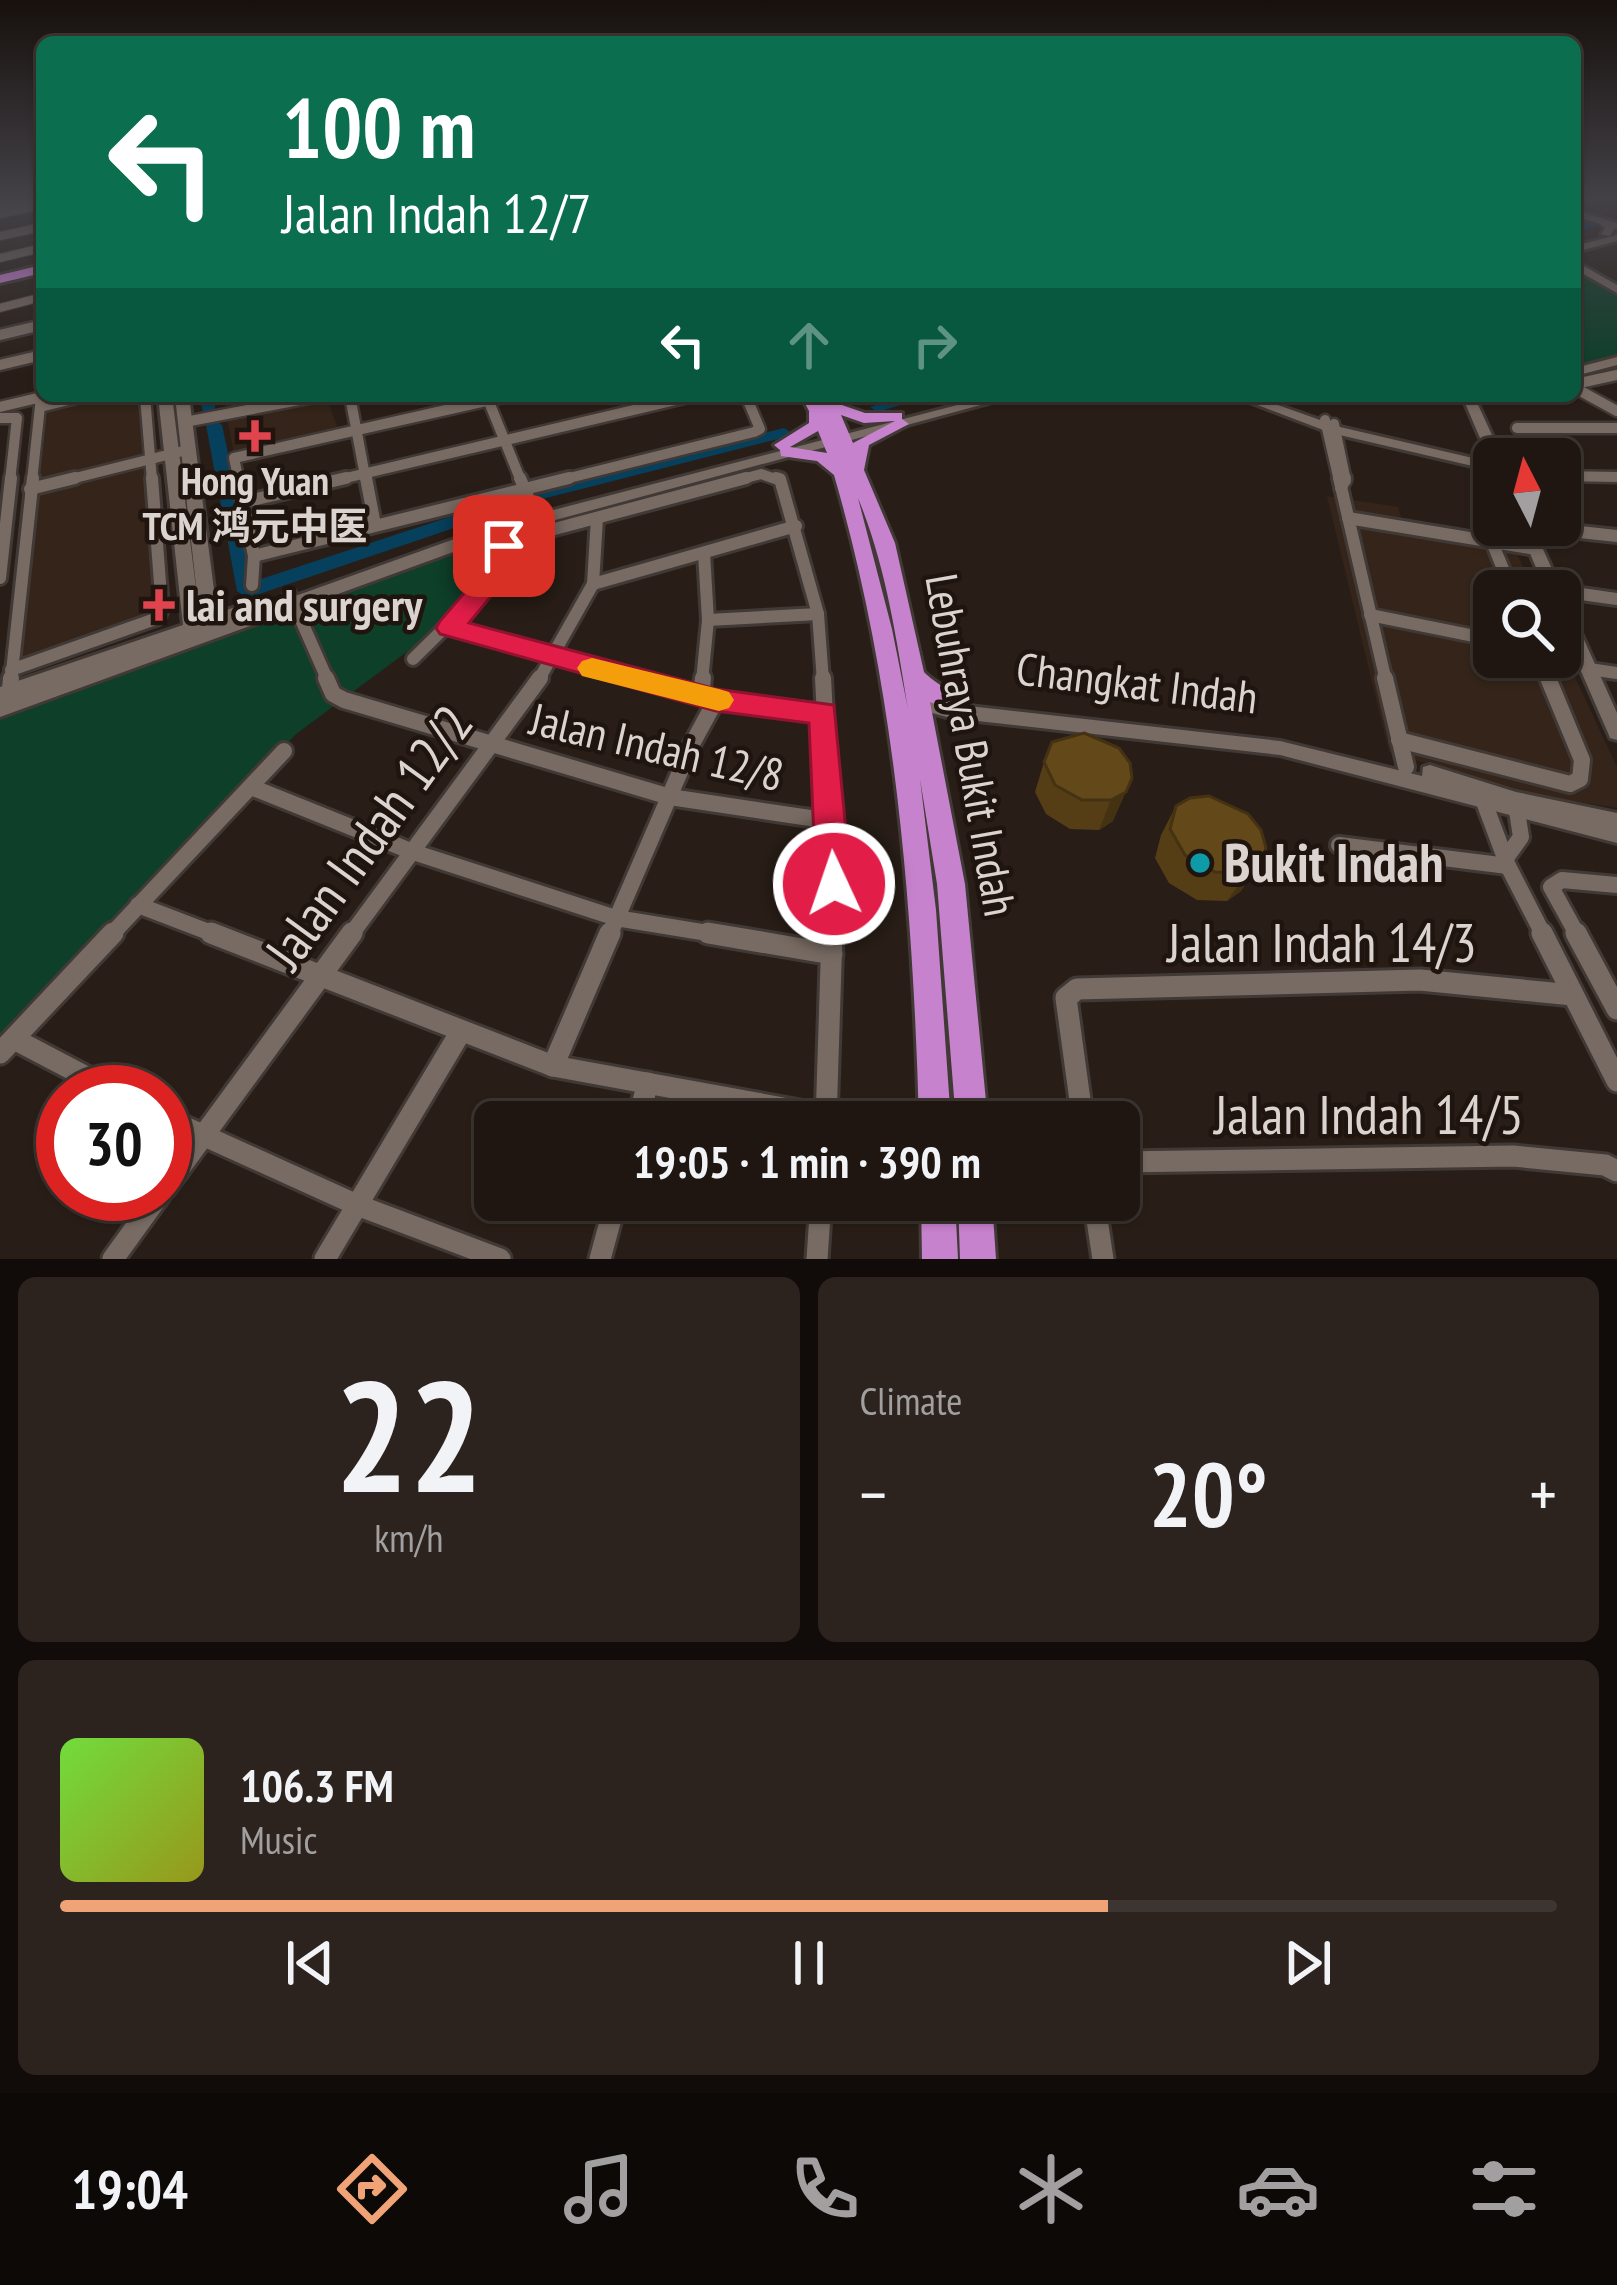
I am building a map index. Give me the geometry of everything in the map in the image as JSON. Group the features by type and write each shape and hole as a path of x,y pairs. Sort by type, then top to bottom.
{"highway":[{"path":"0,277 36,268"},
{"path":"785,449 817,425 821,402 864,418 898,420"},
{"name":"Lebuhraya Bukit Indah","path":"821,402 886,543 951,884 970,1101"},
{"path":"785,449 851,470 861,442 898,420"},
{"name":"Lebuhraya Bukit Indah","path":"851,470 897,694 912,820 933,1101"},
{"path":"878,608 888,620 906,692 919,703 908,708 919,797 912,820"},
{"path":"914,675 929,692 953,706 925,737"},
{"path":"939,1221 940,1259"},
{"path":"976,1221 978,1259"}],"main road":[{"path":"1581,268 1617,290"},
{"path":"1581,370 1617,361"},
{"path":"166,402 179,452 201,632"},
{"path":"179,452 185,422 183,402"},
{"path":"898,420 956,402"},
{"path":"6,694 201,632 533,509 980,402"},
{"path":"196,594 221,608 287,600 785,449"},
{"path":"499,538 533,509 619,496"},
{"path":"123,652 174,625 196,594"},
{"path":"6,694 123,652 201,632"}],"street":[{"path":"0,308 36,299"},
{"path":"0,334 36,326"},
{"path":"0,364 36,356"},
{"path":"1581,385 1617,376"},
{"path":"1581,390 1617,411"},
{"path":"0,403 36,398"},
{"path":"6,694 41,402"},
{"path":"6,694 149,624 162,609 145,402"},
{"path":"222,402 224,415"},
{"path":"185,422 290,402"},
{"path":"351,402 374,524"},
{"path":"252,585 254,556 233,461 238,455 472,402"},
{"path":"489,402 533,509"},
{"path":"244,502 668,402"},
{"path":"254,556 760,429 749,402"},
{"path":"1259,402 1330,425 1473,457"},
{"path":"1273,402 1330,425"},
{"path":"1470,402 1485,438"},
{"path":"0,418 17,418 7,456 0,578"},
{"path":"1330,425 1406,767"},
{"path":"1517,428 1617,428"},
{"path":"30,489 179,452"},
{"path":"413,659 483,589 499,538 761,475 780,479 818,614 830,821 828,1101"},
{"path":"1581,476 1617,477"},
{"name":"Jalan Indah 12/2","path":"192,1152 554,659 593,584 597,518"},
{"path":"1348,518 1473,539"},
{"path":"593,584 796,526"},
{"path":"1581,532 1617,536"},
{"path":"1517,546 1536,549"},
{"path":"1535,546 1546,570"},
{"path":"553,1066 709,698 704,553"},
{"path":"1581,594 1617,599"},
{"name":"Jalan Indah 12/8","path":"287,600 333,694 670,797 830,821"},
{"path":"708,620 818,614"},
{"path":"1370,615 1473,636"},
{"path":"449,628 709,698 823,713"},
{"path":"1581,651 1617,733"},
{"path":"1589,669 1617,673"},
{"path":"1400,740 1570,784 1580,779 1582,760 1548,678"},
{"name":"Changkat Indah","path":"919,703 1272,737 1617,822"},
{"name":"Changkat Indah","path":"953,706 1280,748 1617,834"},
{"path":"52,1065 7,1046 284,751"},
{"path":"250,787 413,851 616,918 832,954"},
{"path":"1484,802 1507,862 1617,1081"},
{"path":"1507,862 1522,837 1517,812"},
{"path":"1339,845 1507,862"},
{"path":"1617,885 1554,882 1554,896 1617,1009"},
{"path":"138,905 553,1066 738,1101"},
{"name":"Jalan Indah 14/3","path":"1080,1101 1066,998 1070,992 1420,980 1574,995"},
{"path":"325,1259 460,1033"},
{"path":"643,1101 648,1083"},
{"path":"192,1133 357,1205 500,1259"},
{"name":"Jalan Indah 14/5","path":"1140,1162 1513,1156 1617,1171"},
{"name":"Jalan Indah 12/2","path":"113,1259 141,1221"},
{"path":"600,1259 610,1221"},
{"path":"818,1259 820,1221"},
{"path":"1097,1221 1103,1259"}],"shaded area":[{"path":"66,402 141,402 157,610 154,616 17,665 44,407"},
{"path":"224,402 328,402 339,432 234,455"},
{"path":"1327,496 1398,507 1402,520 1473,531 1473,546 1514,546 1524,570 1473,570 1473,678 1575,678 1617,767 1617,808 1529,794 1389,752"}],"green space":[{"path":"1581,271 1617,295 1617,354 1581,366"},
{"path":"500,535 481,580 443,625 296,734 0,1040 0,716"}],"building":[{"path":"1084,733 1119,748 1130,763 1132,778 1126,792 1111,800 1082,800 1055,785 1044,762 1052,742"},
{"path":"1209,796 1248,814 1261,830 1266,848 1261,863 1247,873 1215,872 1185,855 1170,829 1176,806"}],"waterway":[{"path":"208,402 209,409"},
{"path":"878,407 897,402"},
{"path":"214,425 247,591 522,499"},
{"path":"542,494 784,433"}],"slow traffic":[{"path":"592,668 719,700"}],"place":[{"name":"Hong Yuan TCM 鸿元中医","path":"255,436"},
{"name":"lai and surgery","path":"159,605"},
{"name":"Bukit Indah","path":"1200,863"}],"route":[{"path":"504,546 483,589 449,628 716,700 823,713 834,884"}]}
